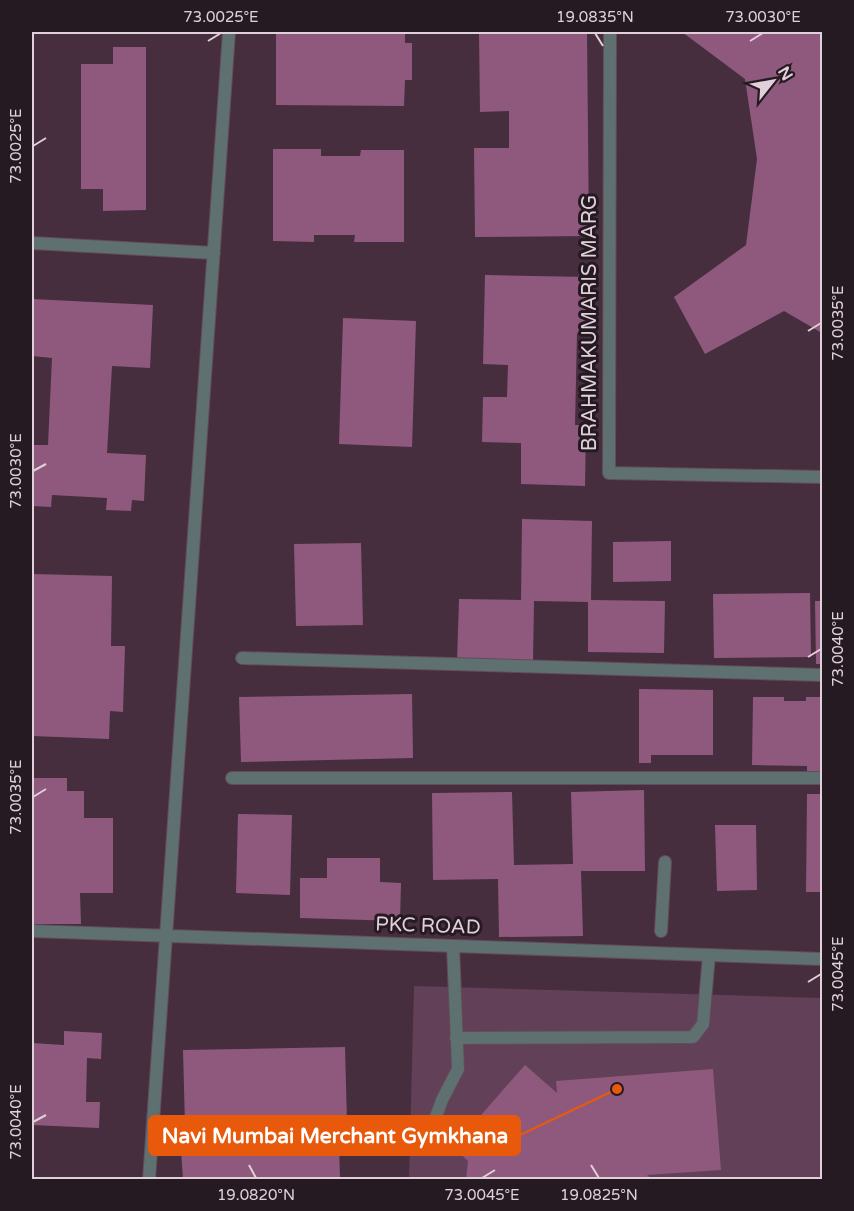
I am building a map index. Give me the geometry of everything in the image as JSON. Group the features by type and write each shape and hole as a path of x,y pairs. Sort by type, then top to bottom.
{"street":[{"path":"149,1179 229,32"},
{"name":"BRAHMAKUMARIS MARG","path":"610,32 609,473 822,477"},
{"path":"32,243 214,253"},
{"path":"242,658 822,675"},
{"path":"232,778 822,778"},
{"path":"661,931 665,862"},
{"name":"PKC ROAD","path":"32,931 822,959"},
{"path":"430,1133 442,1100 458,1069 453,946"},
{"path":"456,1038 693,1037 703,1024 708,955"}],"shaded area":[{"path":"414,986 822,998 822,1179 409,1180"}],"building":[{"path":"276,32 405,32 405,43 412,43 412,80 405,80 404,106 276,105"},
{"path":"479,32 587,32 589,236 475,237 474,148 509,148 509,111 480,112"},
{"path":"682,32 822,32 822,333 784,311 705,354 674,297 746,245 757,159 745,79"},
{"path":"113,47 146,47 146,210 103,211 103,189 81,189 81,64 113,64"},
{"path":"273,149 321,149 321,156 360,156 361,150 404,150 404,242 354,242 355,235 314,235 314,242 273,241"},
{"path":"485,275 588,277 587,333 577,333 575,425 586,425 585,486 521,484 521,443 482,442 483,397 507,397 508,365 483,364"},
{"path":"32,299 153,305 150,368 112,366 107,453 146,455 144,501 132,500 131,511 106,510 107,498 52,495 51,507 32,506 32,445 48,445 52,358 32,356"},
{"path":"343,318 416,321 412,447 339,444"},
{"path":"522,519 592,521 591,600 665,601 664,653 588,652 588,602 534,601 533,663 457,662 459,599 521,600"},
{"path":"671,541 671,581 613,582 613,542"},
{"path":"361,543 363,625 296,626 294,544"},
{"path":"32,574 112,576 111,646 125,646 123,712 110,711 109,739 32,736"},
{"path":"810,593 811,657 714,658 713,594"},
{"path":"815,601 822,601 822,664 816,664"},
{"path":"639,689 713,690 713,755 651,755 651,763 639,763"},
{"path":"412,694 413,758 241,762 239,697"},
{"path":"753,697 784,697 784,701 806,701 806,697 822,697 822,774 807,774 807,766 752,765"},
{"path":"32,778 67,778 67,791 84,791 84,818 113,818 113,893 80,893 81,924 32,924"},
{"path":"644,790 645,871 581,871 583,936 499,937 498,879 433,880 432,793 512,792 514,865 573,864 571,792"},
{"path":"807,794 822,794 822,892 806,892"},
{"path":"238,814 292,815 290,895 236,893"},
{"path":"715,825 756,825 757,890 717,891"},
{"path":"327,858 380,858 380,882 401,883 400,921 300,918 300,878 327,878"},
{"path":"64,1031 102,1033 101,1059 87,1058 86,1102 100,1102 99,1128 32,1125 32,1043 64,1045"},
{"path":"345,1047 347,1123 185,1126 183,1050"},
{"path":"525,1065 557,1093 556,1081 713,1069 721,1170 647,1175 653,1180 466,1180 468,1161 453,1147"},
{"path":"339,1143 340,1179 183,1180 181,1149"}],"place":[{"name":"Navi Mumbai Merchant Gymkhana","path":"617,1089"}]}
